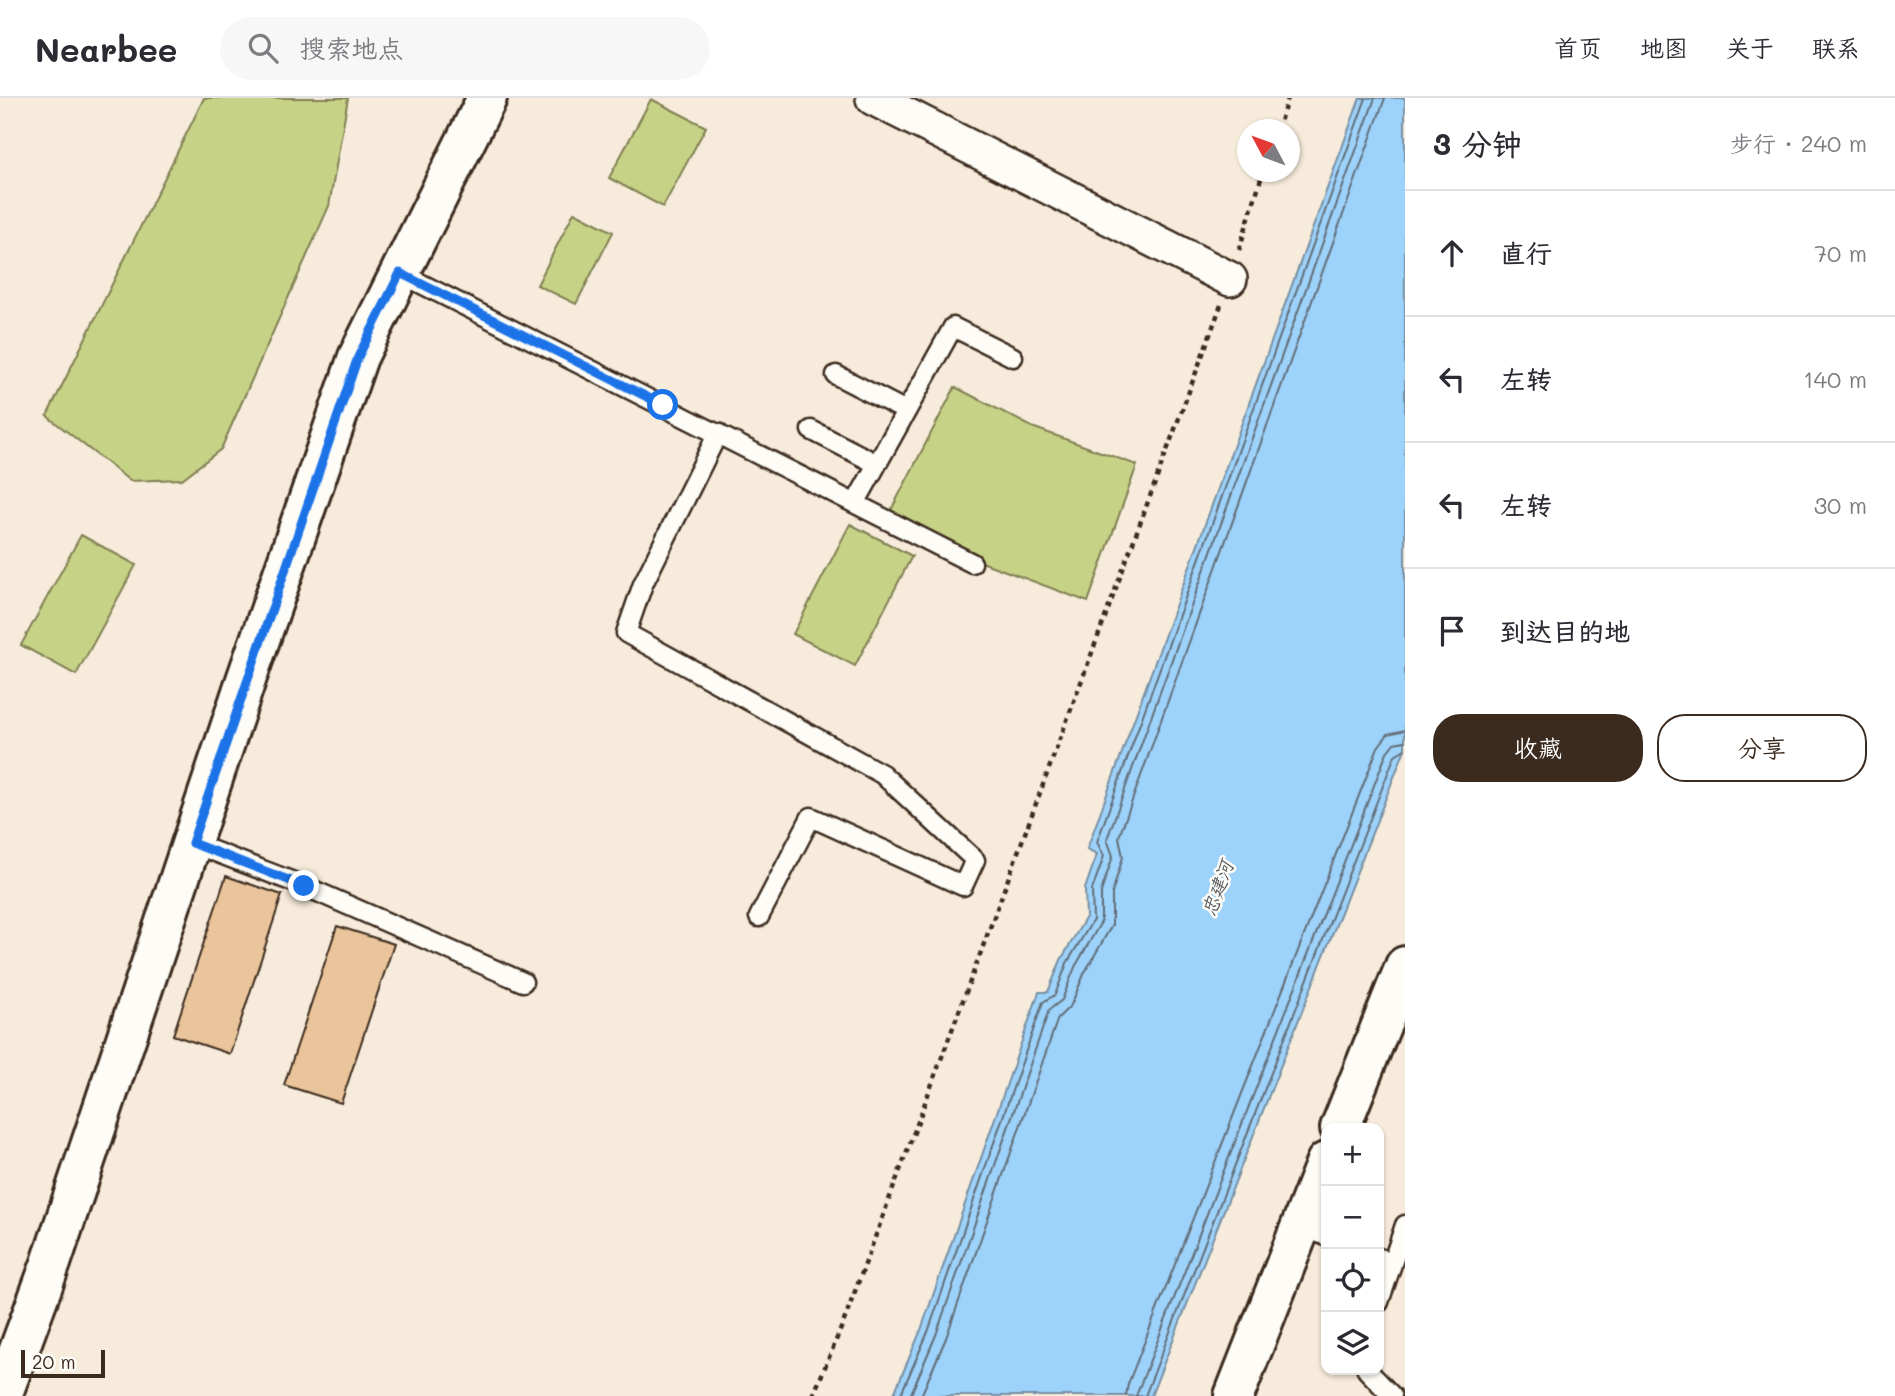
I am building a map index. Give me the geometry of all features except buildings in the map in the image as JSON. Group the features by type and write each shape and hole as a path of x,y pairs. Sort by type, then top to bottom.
{"street":[{"path":"2,1396 51,1264 358,357 487,98"},
{"path":"873,98 1230,279"},
{"path":"1343,1123 1395,1022 1405,966"},
{"path":"1234,1396 1314,1231 1322,1186"}],"lane":[{"path":"400,273 972,562"},
{"path":"856,502 953,327 1013,357"},
{"path":"836,375 906,411"},
{"path":"811,430 877,464"},
{"path":"718,433 643,584 626,633 882,775 975,860 963,886 811,817 759,917"},
{"path":"192,843 304,886 523,982"},
{"path":"1386,1261 1405,1225"},
{"path":"1372,1375 1392,1396"}],"path":[{"path":"1281,119 1288,98"},
{"path":"813,1396 844,1321 1230,279 1260,182"}],"green space":[{"path":"204,98 348,98 329,206 221,449 182,479 130,481 47,416"},
{"path":"651,99 706,127 663,207 609,178"},
{"path":"574,212 613,232 576,304 537,285"},
{"path":"955,387 1032,427 1137,465 1088,602 979,561 890,512"},
{"path":"850,524 912,556 855,666 793,634"},
{"path":"81,535 136,565 76,675 21,645"}],"water":[{"name":"忠建河","path":"1360,98 1405,98 1405,749 1151,1396 893,1396 921,1330 1039,992 1048,992 1061,960 1086,917 1085,889 1097,854 1087,849"}],"route":[{"path":"304,886 192,843 358,357 400,273 663,405"}]}
